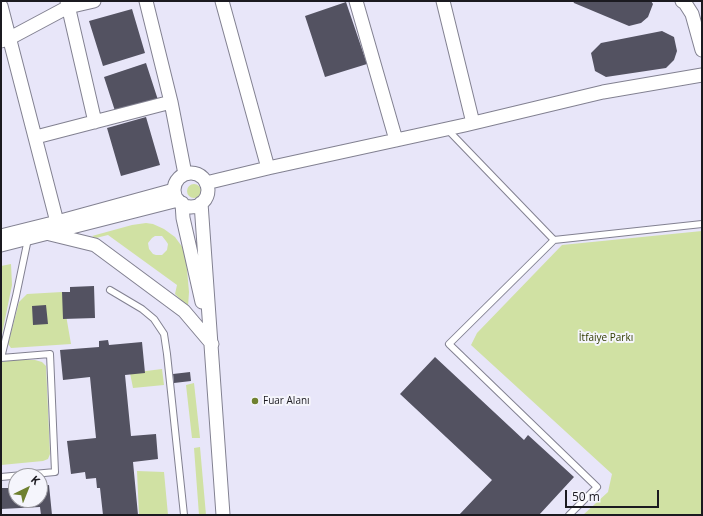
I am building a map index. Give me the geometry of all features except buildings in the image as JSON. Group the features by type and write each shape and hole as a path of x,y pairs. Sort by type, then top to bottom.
{"street":[{"path":"5,40 67,4 94,1"},
{"path":"146,1 171,102 185,174"},
{"path":"222,1 268,168"},
{"path":"356,1 396,140"},
{"path":"443,1 473,123"},
{"path":"682,1 692,14 702,50"},
{"path":"67,4 95,122"},
{"path":"1,6 5,40 36,138 57,222"},
{"path":"206,183 447,129 603,92 702,75"},
{"path":"36,138 171,102"},
{"path":"178,198 187,206 197,206 206,199 208,189 204,179 196,173 185,174 177,180 178,198 212,344"},
{"path":"1,236 57,222 178,198"},
{"path":"1,246 50,234 178,198"},
{"path":"201,203 223,515"},
{"path":"50,234 96,245 184,311 212,344"}],"lane":[{"path":"447,129 554,240"},
{"path":"569,515 597,487 449,344 554,240 702,224"},
{"path":"1,477 55,472 50,354 1,358 28,239"},
{"path":"110,290 142,309 154,319 164,334 184,515"}],"green space":[{"path":"194,184 199,186 201,191 199,196 194,198 189,196 187,191 189,186"},
{"path":"146,223 153,224 164,229 175,237 183,248 186,258 189,292 188,307 175,294 177,285 108,235 96,238 92,236 132,225","holes":["155,236 162,236 168,244 167,250 162,255 153,254 149,249 148,243"]},
{"name":"İtfaiye Parkı","path":"702,231 702,515 583,515 608,492 612,474 471,345 477,333 562,245"},
{"path":"11,264 12,285 1,339 1,266"},
{"path":"62,292 71,344 11,348 8,344 19,302 27,294"},
{"path":"35,360 42,362 46,366 50,454 48,459 43,461 1,465 1,362"},
{"path":"162,369 164,385 133,388 130,373"},
{"path":"194,383 200,438 192,438 186,385"},
{"path":"200,447 206,515 199,515 194,448"},
{"path":"137,471 164,472 168,515 139,515"}],"place":[{"name":"Fuar Alanı","path":"255,401"}]}
